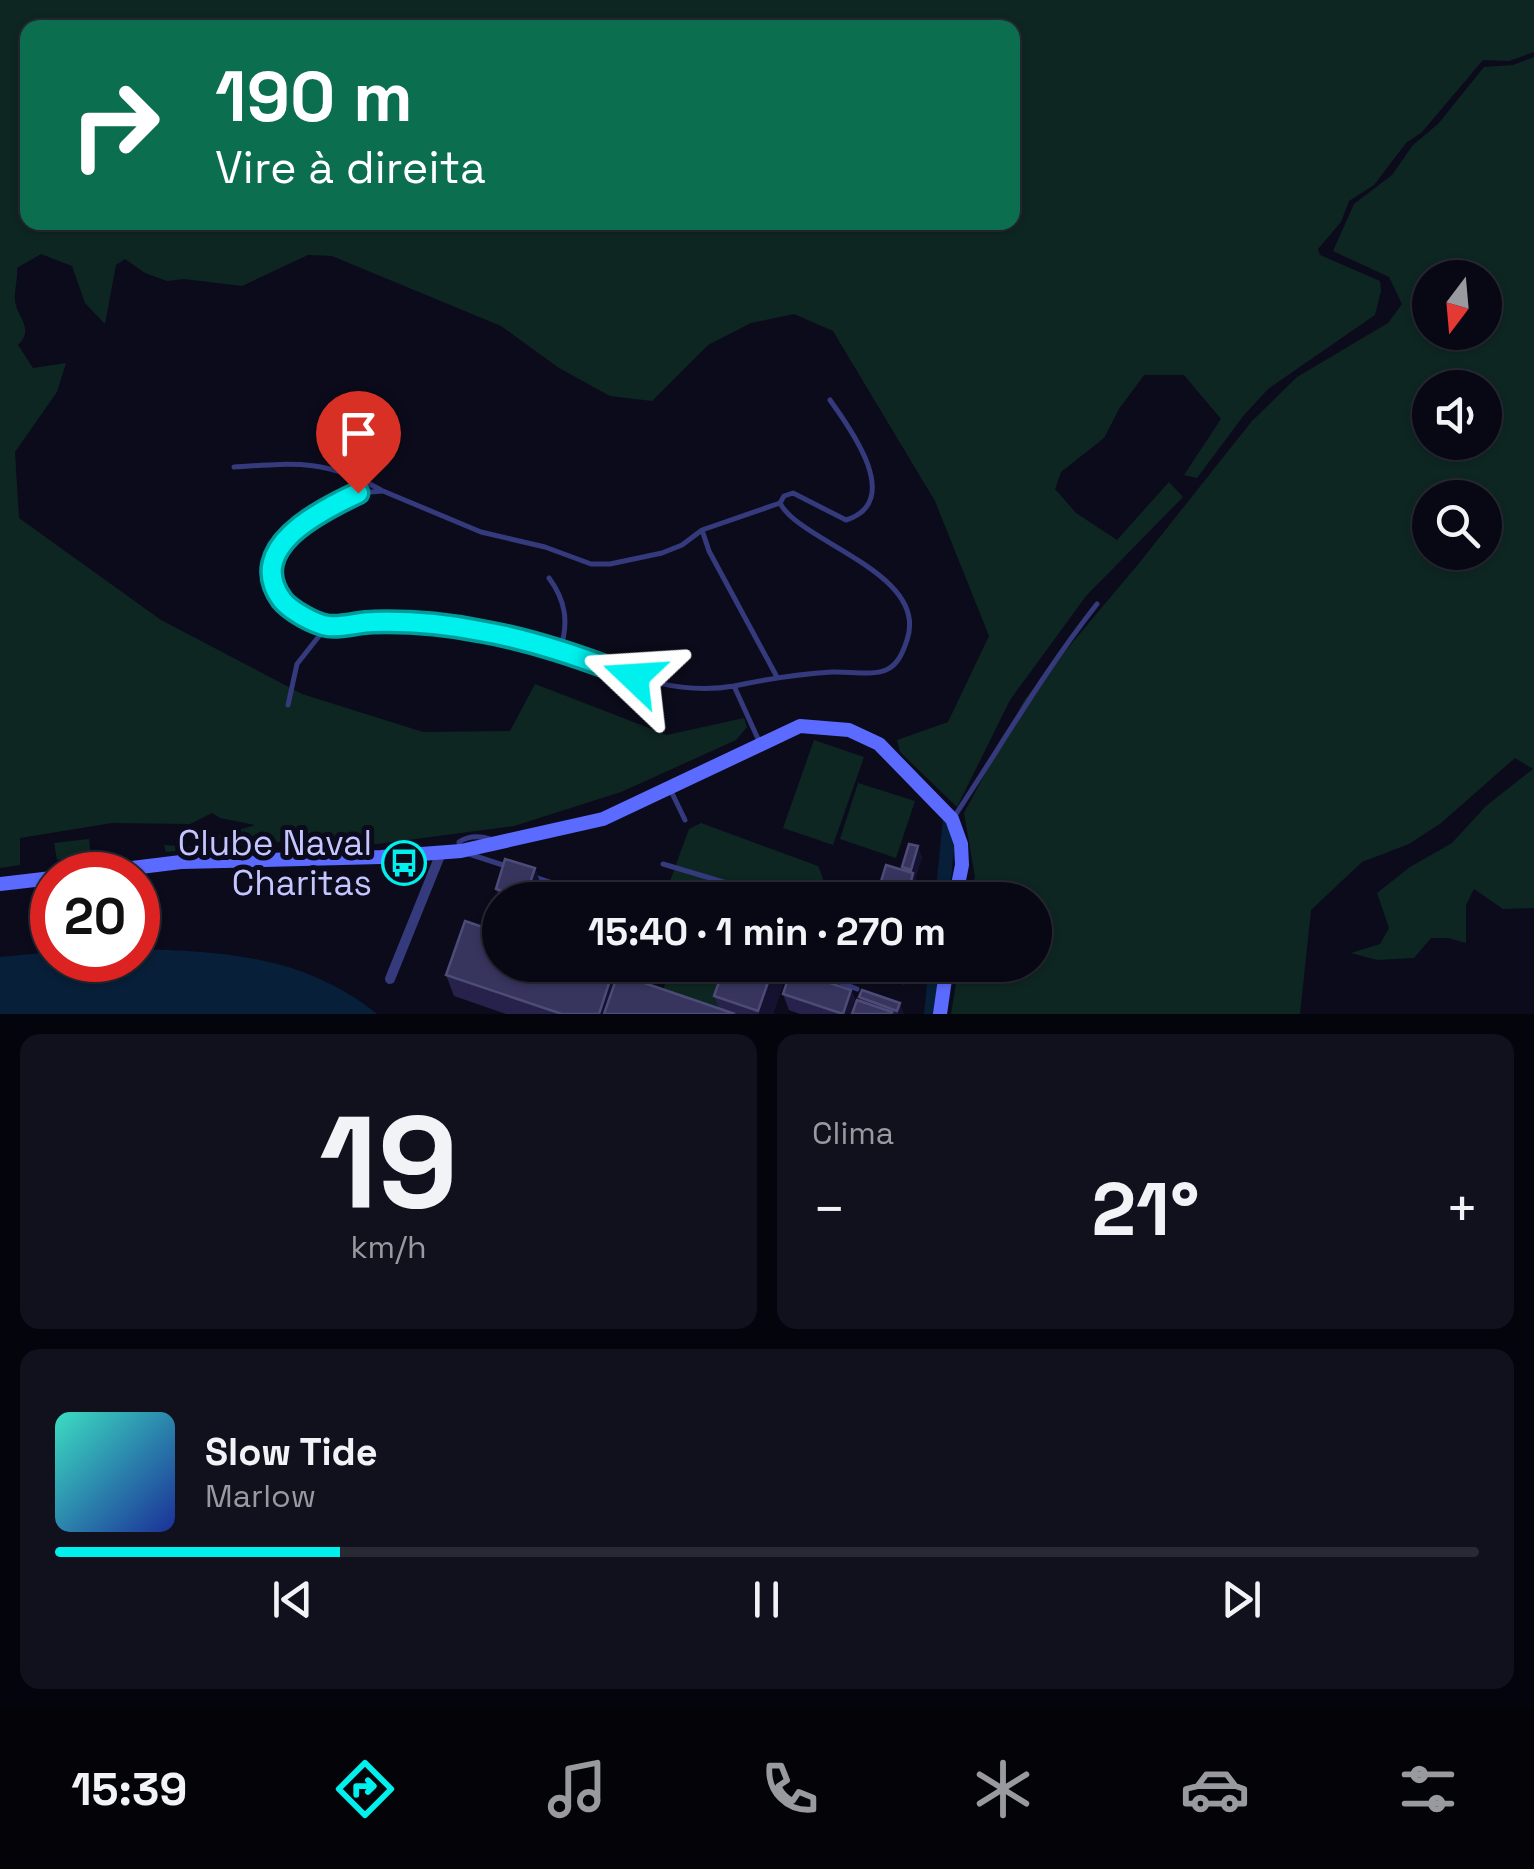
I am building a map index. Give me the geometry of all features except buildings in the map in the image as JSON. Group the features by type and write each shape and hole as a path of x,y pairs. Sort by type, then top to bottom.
{"street":[{"path":"160,865 461,851 604,818 800,726 849,730 879,744 952,819 961,844 958,882"},
{"path":"390,979 436,854"},
{"path":"0,884 30,881"},
{"path":"940,1014 944,982"}],"lane":[{"path":"234,468 300,462 358,477 481,532 531,542 590,564 610,564 662,553 682,545 702,530 780,503 784,496 794,494 846,520 860,516 869,507 873,492 868,468 853,432 830,400"},
{"path":"383,491 358,493 301,523 277,552 271,568 275,590 288,607 327,626 421,622 483,631 560,650 658,684 693,690 776,676 885,671 900,659 910,634 908,614 899,597 878,574 792,518 780,503"},
{"path":"702,530 776,676"},
{"path":"550,578 560,593 565,612 565,635 560,650"},
{"path":"952,819 998,753 1030,697 1097,604"},
{"path":"288,705 297,664 327,626"},
{"path":"734,686 760,743"},
{"path":"671,789 685,820"},
{"path":"461,851 518,871"},
{"path":"663,864 724,882"},
{"path":"535,876 552,882"},
{"path":"624,987 626,982"},
{"path":"840,982 857,989"}],"green space":[{"path":"0,0 1534,0 1534,52 1509,61 1483,60 1422,132 1406,143 1374,185 1349,201 1341,222 1318,249 1320,255 1380,281 1375,315 1268,389 1197,478 1184,475 1221,419 1184,375 1144,375 1104,438 1061,472 1055,489 1076,513 1117,540 1169,482 1183,497 1086,596 1010,700 957,807 900,752 897,740 948,722 989,636 935,501 833,331 794,314 751,323 708,345 652,401 610,396 559,368 501,326 332,256 308,255 242,286 184,279 167,281 145,273 125,259 116,265 105,324 85,303 72,266 41,254 17,268 15,301 25,328 18,345 33,368 66,363 57,392 15,452 19,518 161,620 302,694 423,732 510,731 535,684 667,735 744,718 747,727 736,740 621,792 514,826 362,846 344,841 272,842 166,852 164,845 190,847 255,825 212,813 190,824 112,823 20,838 20,865 0,868"},
{"path":"1534,57 1534,908 1503,909 1474,889 1466,905 1466,943 1431,938 1414,958 1377,960 1351,953 1380,944 1389,928 1377,893 1410,867 1452,843 1486,806 1533,769 1515,758 1441,823 1409,844 1362,862 1311,910 1300,1014 951,1014 956,982 1052,982 1052,882 974,882 964,813 1025,699 1252,421 1297,377 1388,323 1402,304 1389,277 1333,251 1354,204 1392,175 1413,145 1438,124 1484,67 1513,65"},
{"path":"814,740 864,757 833,845 783,828"},
{"path":"858,783 915,801 896,858 840,839"},
{"path":"701,823 818,866 822,882 670,882 689,829"},
{"path":"89,839 91,852 56,852 54,843"},
{"path":"666,982 730,982 720,1012 662,994"}],"water":[{"path":"160,950 233,955 294,969 322,980 377,1014 0,1014 0,957 30,954 30,982 160,982"}],"waterway":[{"path":"944,882 950,818"},
{"path":"931,1014 934,982"}],"place":[{"name":"Clube Naval Charitas","path":"404,863"}],"route":[{"path":"358,493 301,523 277,552 271,568 275,590 288,607 327,626 421,622 483,631 560,650 634,677"}]}
